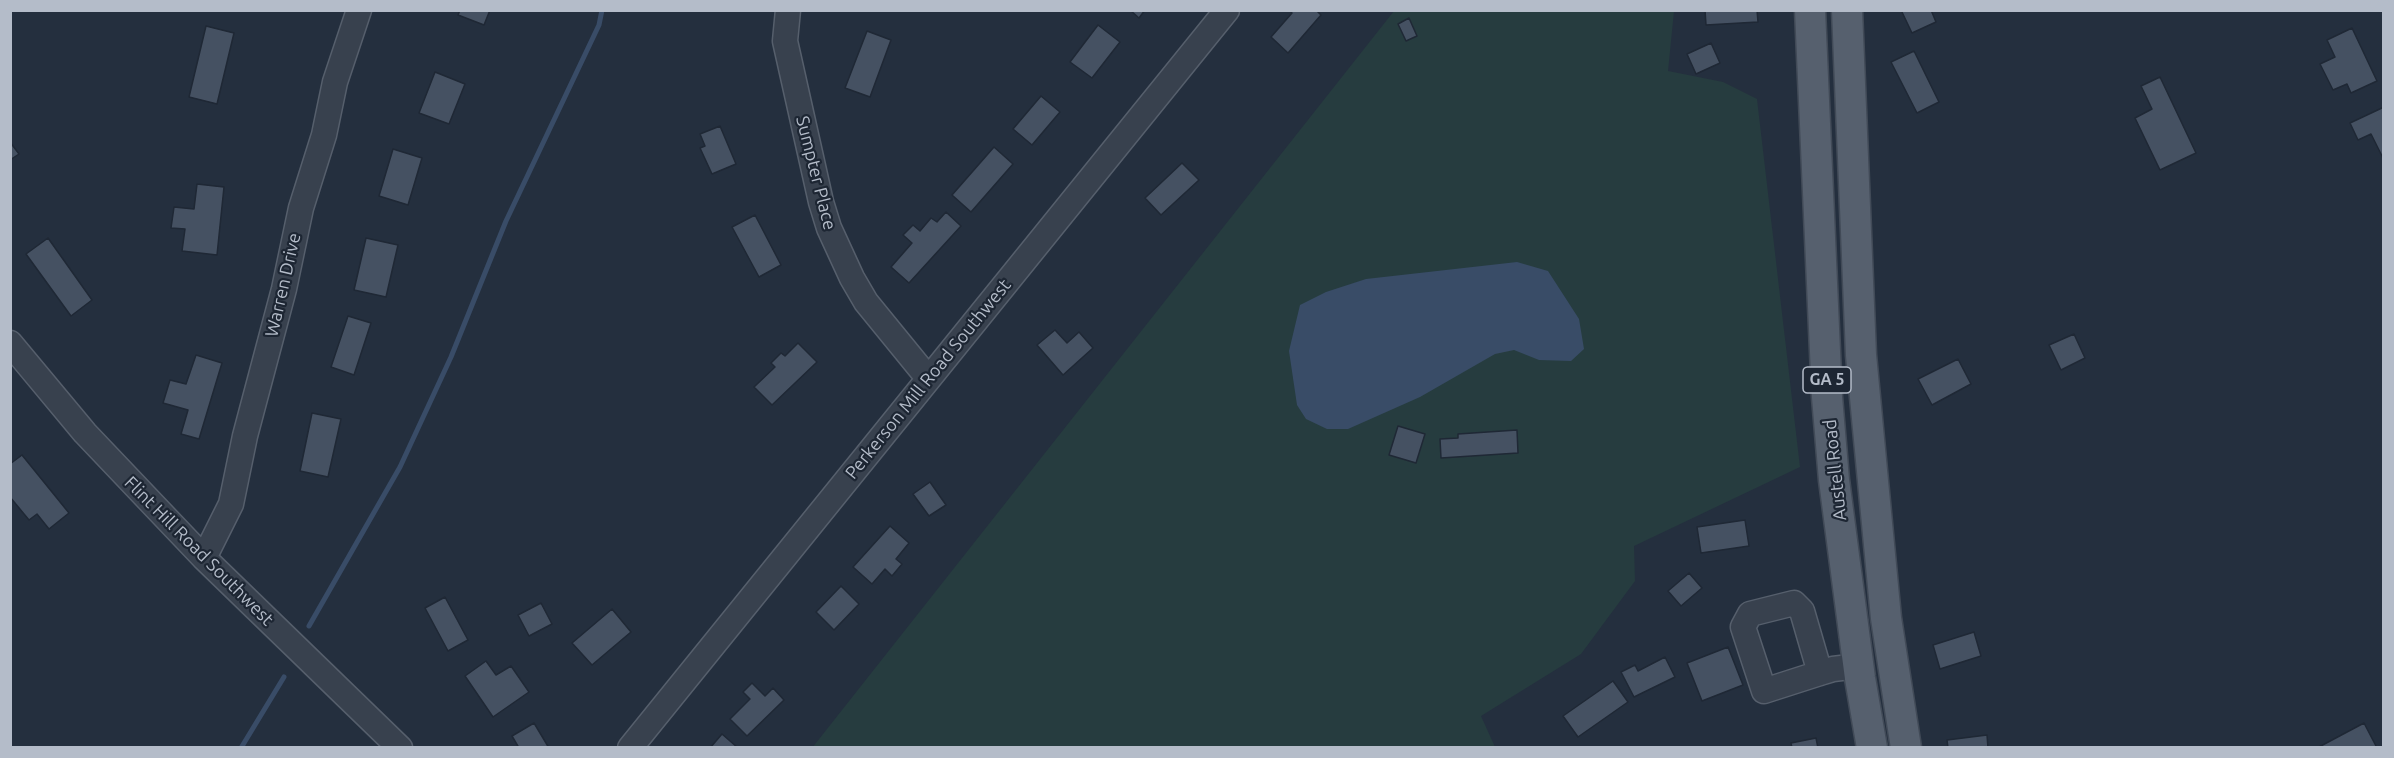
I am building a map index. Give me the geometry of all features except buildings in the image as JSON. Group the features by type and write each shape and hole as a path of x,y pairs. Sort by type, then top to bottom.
{"main road":[{"name":"Austell Road","path":"1810,10 1827,397 1834,480 1858,666 1872,747"},
{"name":"Austell Road","path":"1847,10 1861,355 1886,618 1906,747"}],"street":[{"name":"Warren Drive","path":"204,558 231,504 245,436 284,289 302,208 324,135 335,82 359,10"},
{"name":"Sumpter Place","path":"789,10 785,41 829,228 866,302 928,378"},
{"name":"Perkerson Mill Road Southwest","path":"630,747 1227,10"},
{"name":"Flint Hill Road Southwest","path":"10,343 84,433 204,558 400,747"},
{"path":"1820,673 1858,666"}],"green space":[{"path":"1394,11 1674,11 1668,71 1723,82 1757,99 1800,467 1634,546 1635,581 1581,654 1481,716 1495,747 812,748"}],"water":[{"path":"1517,262 1548,271 1579,319 1584,349 1571,361 1539,360 1514,350 1495,354 1420,397 1348,429 1327,429 1306,419 1297,405 1289,351 1300,305 1326,292 1366,279"}],"waterway":[{"path":"309,626 400,467 451,357 506,221 599,25 602,10"},
{"path":"241,748 284,677"}]}
